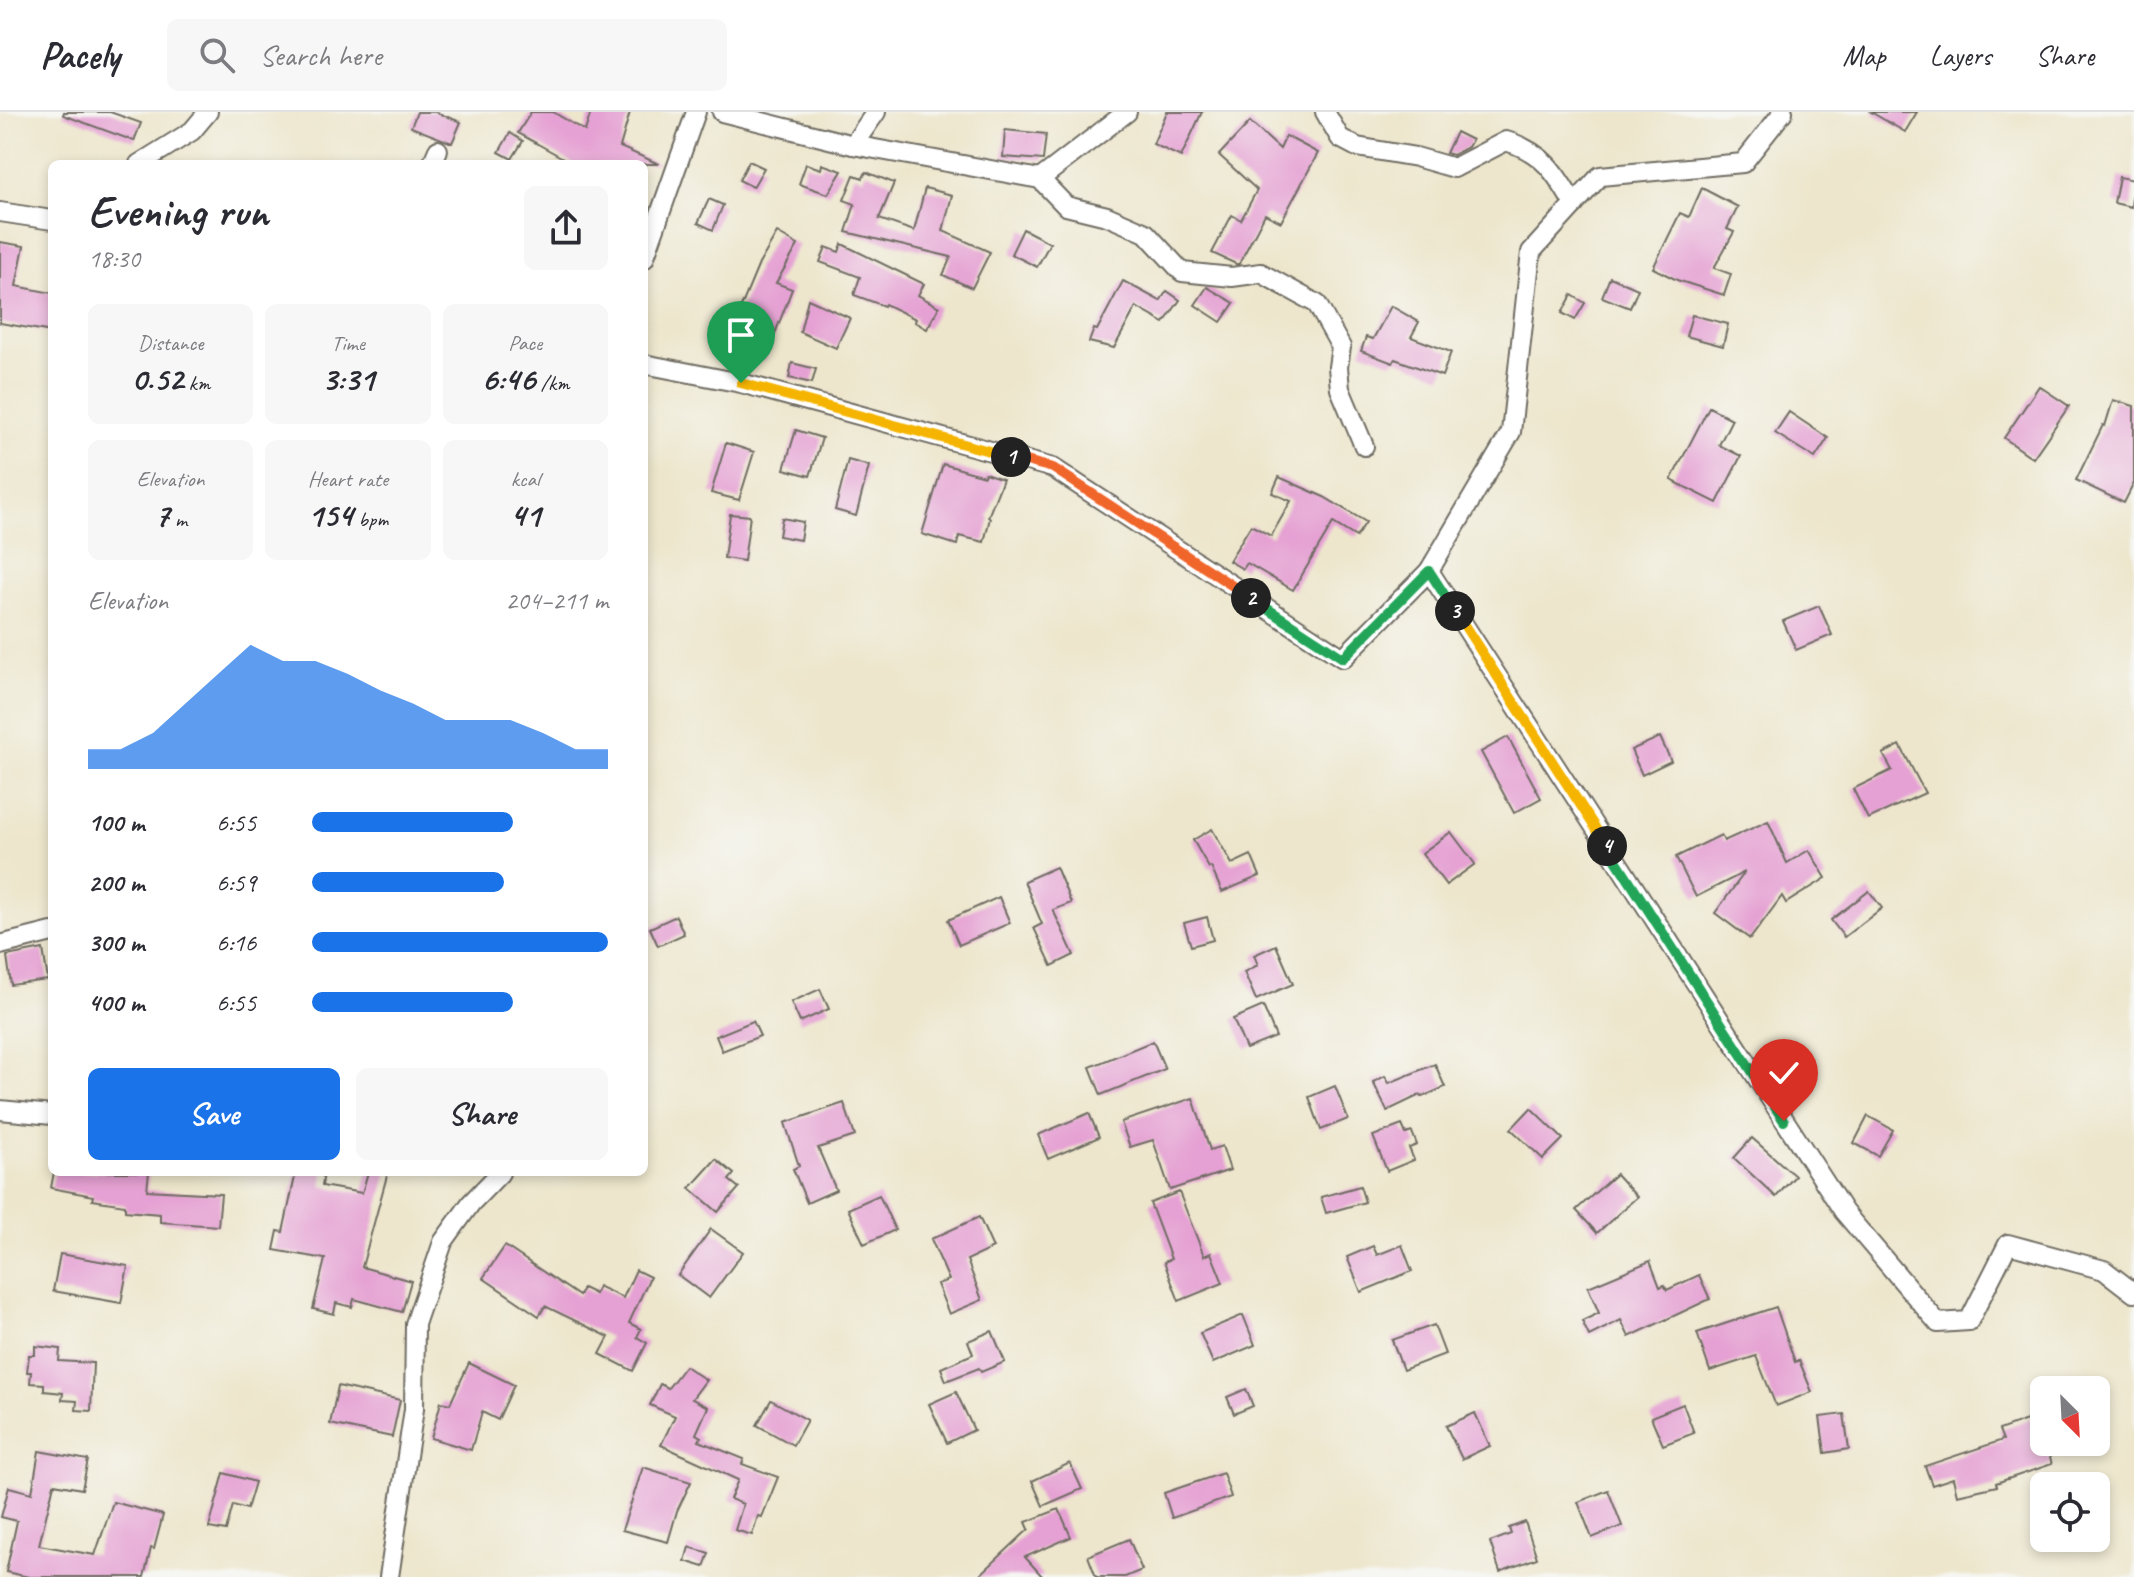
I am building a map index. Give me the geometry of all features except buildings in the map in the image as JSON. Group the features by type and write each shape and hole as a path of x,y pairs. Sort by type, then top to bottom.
{"street":[{"path":"145,160 192,131 208,112"},
{"path":"648,248 696,112"},
{"path":"722,112 853,145 1040,179 1066,206 1107,216 1146,233 1182,272 1232,277 1261,273 1317,304 1341,347 1338,367 1340,389 1364,446"},
{"path":"853,145 876,112"},
{"path":"1040,179 1127,112"},
{"path":"1325,112 1340,138 1357,147 1416,157 1454,168 1506,141 1525,146 1554,170 1574,205"},
{"path":"648,365 741,383 1053,468 1343,658 1429,571 1511,432 1531,252 1600,176 1743,163 1783,112"},
{"path":"0,212 48,219"},
{"path":"1429,571 1844,1212 1938,1323 1969,1321 2008,1244 2104,1270 2134,1293"},
{"path":"0,945 48,933"},
{"path":"0,1110 48,1115"},
{"path":"389,1577 414,1409 415,1324 443,1242 471,1203 497,1176"}],"route":[{"path":"741,383 1053,468 1343,658 1429,571 1784,1121"}]}
